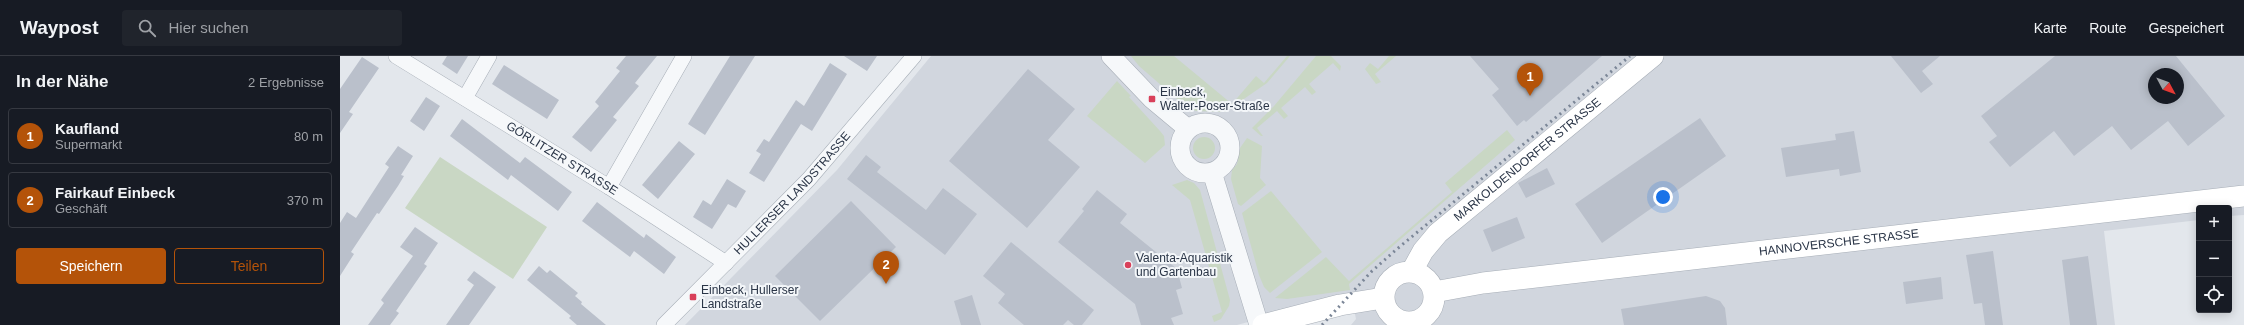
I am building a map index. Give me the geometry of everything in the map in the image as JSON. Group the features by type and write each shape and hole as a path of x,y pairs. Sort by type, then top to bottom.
{"main road":[{"name":"MARKOLDENDORFER STRASSE","path":"1412,271 1423,251 1438,233 1653,56"},
{"name":"HANNOVERSCHE STRASSE","path":"1434,292 1483,283 2244,196"},
{"path":"1412,271 1427,278 1434,292 1434,301 1431,310 1425,317 1414,323 1399,321 1391,315 1386,308 1383,298 1385,287 1392,278 1401,272 1412,271"},
{"path":"1263,325 1340,305 1383,298"}],"street":[{"name":"GÖRLITZER STRASSE","path":"396,56 609,186 726,263"},
{"path":"465,98 490,56"},
{"path":"609,186 684,56"},
{"name":"HULLERSER LANDSTRASSE","path":"664,325 832,155 914,56"},
{"path":"1111,56 1152,100 1188,129"},
{"path":"1212,123 1226,133 1230,148 1229,156 1225,163 1212,172 1199,172 1193,170 1183,161 1179,148 1183,134 1188,129 1195,124 1212,123"},
{"path":"1212,172 1258,325"}],"shaded area":[{"path":"931,56 2244,56 2244,215 2232,216 2232,205 2196,205 2196,220 2104,231 2115,325 1351,325 1356,319 1351,294 1237,325 685,325 837,170"}],"green space":[{"path":"1131,56 1174,56 1232,104 1256,76 1264,83 1287,56 1290,56 1267,83 1225,112 1196,111 1185,106 1139,66"},
{"path":"1316,56 1331,56 1341,66 1340,71 1333,63 1309,84 1316,92 1312,95 1305,87 1281,108 1288,116 1284,119 1277,111 1257,128 1263,136 1261,136 1252,128 1274,106"},
{"path":"1389,56 1396,56 1375,74 1381,82 1376,84 1365,69 1370,63 1378,69"},
{"path":"1117,81 1131,96 1129,97 1164,136 1165,145 1145,163 1087,116"},
{"path":"1507,130 1515,140 1349,284 1350,290 1287,299 1275,298 1326,257 1349,281 1452,192 1445,183"},
{"path":"1200,137 1208,137 1215,144 1215,152 1208,159 1200,159 1193,152 1193,144"},
{"path":"1247,138 1262,146 1260,178 1266,185 1241,206 1238,204 1231,179 1232,170 1237,164 1240,148"},
{"path":"440,157 547,227 513,279 405,208"},
{"path":"1187,180 1194,183 1200,190 1230,300 1229,306 1221,319 1214,322 1212,316 1222,312 1190,200 1172,185"},
{"path":"1271,191 1322,252 1270,293 1264,287 1259,275 1242,213"}],"building":[{"path":"447,56 468,56 457,74 442,64"},
{"path":"626,56 657,56 635,83 639,86 613,117 617,120 591,152 572,137 599,106 595,102 620,71 616,68"},
{"path":"730,56 755,56 705,135 688,124"},
{"path":"844,56 877,56 867,71"},
{"path":"1470,56 1602,56 1526,122 1524,120 1517,126 1492,95 1499,89"},
{"path":"1891,56 1940,56 1922,71 1933,84 1921,93"},
{"path":"2055,56 2176,56 2225,116 2188,146 2168,121 2131,150 2112,126 2074,156 2054,131 2010,167 1989,142 1997,136 1981,116"},
{"path":"362,57 379,68 349,112 353,114 340,133 340,89"},
{"path":"830,63 847,74 812,131 801,124 764,182 749,173 761,154 756,151 764,139 769,142 796,100 804,106"},
{"path":"504,65 559,100 547,119 492,84"},
{"path":"1028,69 1075,109 1048,140 1080,167 1027,228 949,161"},
{"path":"426,97 440,106 424,131 410,121"},
{"path":"1700,118 1726,156 1602,243 1575,204"},
{"path":"462,119 520,163 525,157 572,192 558,211 511,175 508,180 450,136"},
{"path":"1854,131 1861,172 1840,176 1839,169 1786,177 1781,148 1836,140 1835,134"},
{"path":"679,141 695,154 658,199 642,185"},
{"path":"398,146 413,156 401,175 404,176 398,186 379,214 377,213 351,252 354,254 340,276 340,223 347,212 356,218 389,167 385,164"},
{"path":"866,155 881,167 877,172 926,210 943,188 977,214 945,255 847,179"},
{"path":"1547,168 1555,184 1526,198 1518,183"},
{"path":"727,179 746,191 736,208 728,204 712,229 693,217 703,200 711,205"},
{"path":"1097,190 1127,214 1120,223 1177,269 1182,288 1176,290 1183,314 1171,318 1174,325 1141,325 1135,304 1058,242 1084,211 1082,209"},
{"path":"851,201 896,247 820,321 775,276"},
{"path":"597,202 644,238 646,234 676,257 664,274 634,251 630,257 582,221"},
{"path":"1517,217 1525,238 1492,252 1483,230"},
{"path":"415,227 438,243 424,264 427,266 396,311 399,313 390,325 368,325 384,303 381,300 413,256 400,247"},
{"path":"1011,242 1094,310 1082,325 1074,325 1068,320 1063,325 1024,325 998,303 1005,294 983,276"},
{"path":"1993,251 2003,325 1985,325 1982,303 1974,304 1966,255"},
{"path":"2088,256 2097,325 2070,325 2062,260"},
{"path":"539,266 547,273 550,270 578,293 575,296 582,302 581,304 606,325 577,325 569,318 571,316 527,280"},
{"path":"474,271 496,287 469,325 446,325 474,285 467,280"},
{"path":"1941,277 1943,299 1906,304 1903,282"},
{"path":"972,295 981,325 961,325 954,301"},
{"path":"1706,296 1720,301 1725,308 1727,325 1624,325 1621,309"}],"railway":[{"path":"1322,325 1372,271 1397,249 1630,56"}],"place":[{"name":"Kaufland","path":"1530,96"},
{"name":"Einbeck, Walter-Poser-Straße","path":"1152,99"},
{"name":"Valenta-Aquaristik und Gartenbau","path":"1128,265"},
{"name":"Fairkauf Einbeck","path":"886,284"},
{"name":"Einbeck, Hullerser Landstraße","path":"693,297"}]}
